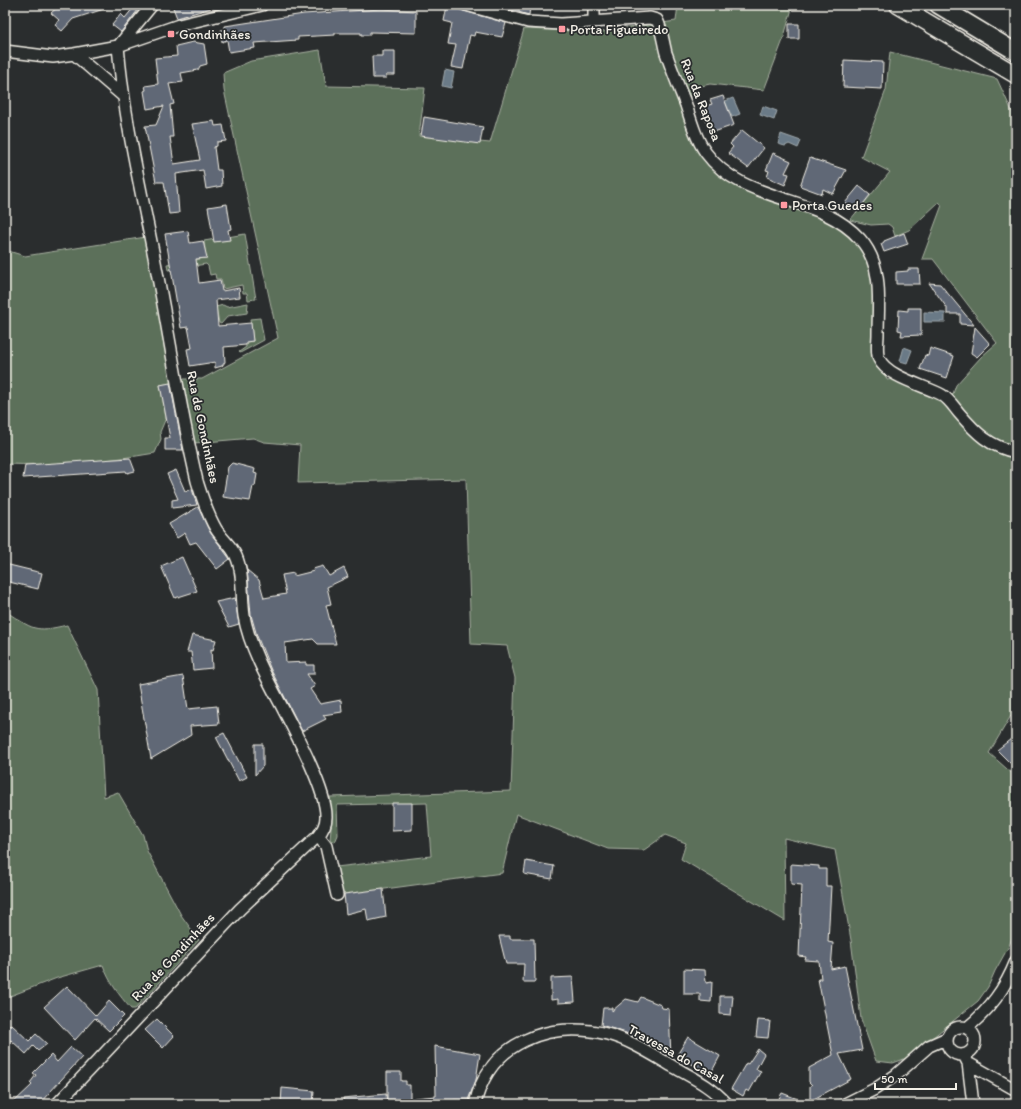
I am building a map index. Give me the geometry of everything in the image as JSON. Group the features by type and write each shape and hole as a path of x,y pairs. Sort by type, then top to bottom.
{"highway":[{"path":"898,5 1014,74"},
{"path":"938,5 1016,52"}],"street":[{"path":"118,46 152,5"},
{"path":"5,51 54,56 74,54 118,46 179,25 262,5"},
{"name":"Rua da Raposa","path":"466,5 528,22 561,24 650,18 657,20 667,54 697,136 706,153 720,167 741,183 753,189 837,219 857,236 870,253 877,273 879,299 878,348 879,358 884,367 944,396 970,426 987,442 994,446 1016,452"},
{"path":"594,5 594,21"},
{"name":"Rua de Gondinhães","path":"57,1104 240,909 318,836 324,828 326,816 321,792 302,747 270,683 252,640 244,616 239,563 235,554 217,530 208,513 197,481 123,96 118,46"},
{"path":"74,54 123,96"},
{"path":"318,836 326,846 337,895"},
{"path":"845,1104 896,1075 928,1046 947,1038 955,1028 967,1028 983,1015 1000,995 1016,961"},
{"path":"967,1028 973,1033 975,1044 966,1059 972,1104"},
{"name":"Travessa do Casal","path":"475,1104 491,1068 505,1052 521,1041 550,1031 583,1031 608,1034 643,1049 716,1091 727,1104"},
{"path":"947,1038 950,1050 954,1054 966,1059 1016,1090"}],"green space":[{"path":"678,5 793,5 783,40 764,90 710,84 697,87 686,102 696,135 722,173 841,218 869,244 881,282 875,342 887,380 898,378 951,400 956,385 981,357 997,343 933,259 922,259 942,205 939,202 909,230 895,236 892,227 888,224 871,225 850,220 890,172 861,157 886,90 890,52 997,79 1016,120 1016,717 1012,714 989,753 1016,777 1016,927 1009,946 988,987 978,1001 907,1058 893,1063 876,1061 861,1019 851,940 835,850 784,838 785,921 681,859 686,843 665,835 644,850 608,849 516,814 502,873 341,895 336,867 431,856 427,803 337,805 338,835 335,842 330,840 332,817 330,797 511,791 515,678 507,646 471,644 466,479 298,483 300,445 264,442 253,438 194,443 182,379 202,379 278,338 224,90 223,73 251,61 320,50 326,86 425,88 419,136 490,143 524,29 600,32 676,21"},
{"path":"245,234 256,299 248,300 247,293 243,293 242,285 223,289 221,279 216,279 215,274 210,275 206,264 168,270 167,264 206,258 204,241"},
{"path":"146,237 172,383 160,385 166,418 160,432 161,439 155,453 80,462 5,464 5,250 25,256"},
{"path":"248,303 247,313 228,316 221,324 219,323 216,307 223,305 227,307"},
{"path":"260,318 264,340 240,353 239,352 246,347 246,342 253,341 250,319"},
{"path":"5,611 34,628 47,629 67,625 98,690 104,797 118,792 143,835 147,851 181,915 199,940 135,1009 131,1009 118,993 111,983 103,965 57,978 5,998"}],"water":[{"path":"445,70 454,72 451,88 442,86"},
{"path":"733,98 740,114 732,117 725,101"},
{"path":"763,106 777,111 774,120 760,115"},
{"path":"781,134 801,141 798,148 789,144 785,146 778,144"},
{"path":"924,312 945,313 945,322 924,322"},
{"path":"904,347 912,350 907,363 900,361"}],"building":[{"path":"60,5 110,5 110,7 73,19 62,31 55,25 59,20 51,13"},
{"path":"172,5 210,5 211,8 177,18"},
{"path":"493,5 519,5 530,7 529,15"},
{"path":"447,6 506,23 502,37 475,32 474,36 470,35 463,69 451,67 456,45 448,44 452,23 444,21"},
{"path":"134,7 138,10 121,32 112,25 121,14 125,18"},
{"path":"381,9 416,11 416,33 370,32 370,35 361,35 361,33 335,33 335,35 298,37 298,40 254,43 255,48 229,52 227,40 222,42 221,30 225,30 225,26 304,14"},
{"path":"789,24 799,24 799,39 789,39"},
{"path":"193,42 204,44 207,64 200,66 198,70 181,73 183,82 169,84 174,104 170,105 173,137 170,137 174,164 200,160 192,124 214,121 215,126 223,125 226,141 217,142 217,146 214,147 217,170 221,170 222,186 206,189 203,170 176,174 179,213 169,214 164,182 156,182 145,126 156,125 164,106 147,109 144,91 146,90 145,86 158,84 155,58 177,56 176,46"},
{"path":"382,51 395,51 395,75 386,75 386,78 373,78 372,56 382,56"},
{"path":"844,60 883,62 882,89 843,87"},
{"path":"723,96 734,125 711,133 700,108 712,104 710,100"},
{"path":"424,117 483,127 480,144 421,136"},
{"path":"742,130 764,148 748,168 728,153 733,147 730,144"},
{"path":"773,153 791,161 785,173 789,174 785,185 767,177 769,171 766,170"},
{"path":"810,158 846,170 833,194 823,189 822,194 800,186"},
{"path":"859,186 870,195 857,212 845,203"},
{"path":"227,204 231,229 228,230 230,240 214,242 208,207"},
{"path":"188,231 190,243 203,241 207,258 196,259 199,283 220,280 222,291 239,288 240,297 216,300 218,326 251,323 253,341 246,342 246,345 224,347 225,362 222,366 215,368 215,362 190,366 187,349 192,348 188,327 181,328 165,234"},
{"path":"904,233 908,244 884,252 881,244 884,241"},
{"path":"908,269 919,269 920,284 896,284 896,272 908,271"},
{"path":"929,283 940,284 974,325 960,324 960,314 947,314 947,308"},
{"path":"908,308 921,308 921,335 901,336 902,331 898,330 899,310 908,311"},
{"path":"975,327 990,344 977,357 971,353"},
{"path":"930,348 954,356 947,378 920,369 925,355 928,356"},
{"path":"170,383 183,450 165,450 165,438 170,438 160,385"},
{"path":"130,458 135,471 127,473 126,471 23,478 25,465"},
{"path":"232,463 255,469 254,473 257,474 250,501 223,497 228,467"},
{"path":"176,470 185,491 192,489 197,505 172,508 172,500 178,499 167,474"},
{"path":"198,507 210,532 230,559 217,569 196,542 190,544 185,533 177,538 169,524"},
{"path":"182,557 197,591 175,598 161,566"},
{"path":"5,564 42,573 38,589 5,581"},
{"path":"323,566 329,576 344,568 348,577 327,587 331,604 326,605 336,644 318,644 313,639 285,643 286,663 306,662 306,665 314,665 314,674 307,674 315,686 310,689 320,704 341,700 342,712 323,715 326,719 302,731 271,670 257,636 251,615 247,570 259,580 264,598 286,594 282,575 294,573 294,576 314,571 313,569"},
{"path":"235,598 239,624 229,627 216,602"},
{"path":"192,635 216,640 213,650 211,649 212,668 193,670 191,652 187,652"},
{"path":"183,676 188,709 217,706 219,724 190,726 191,735 151,759 138,684"},
{"path":"224,733 247,777 239,781 216,737"},
{"path":"1016,735 1016,769 997,750"},
{"path":"255,744 263,744 263,766 255,775"},
{"path":"392,803 412,803 412,830 392,831"},
{"path":"526,861 554,866 552,879 524,874"},
{"path":"791,864 819,866 819,869 826,869 826,886 831,886 828,942 833,943 831,969 845,966 862,1050 839,1054 851,1079 810,1101 810,1086 812,1085 809,1082 809,1068 833,1055 818,979 821,979 819,961 805,960 806,957 799,956 802,885 791,884"},
{"path":"383,889 386,917 368,921 366,909 346,914 344,894"},
{"path":"499,936 510,936 510,939 534,939 535,982 523,982 524,964 506,964"},
{"path":"684,969 705,970 706,983 712,982 711,1002 700,1001 700,994 684,994"},
{"path":"573,977 575,1002 558,1003 558,999 551,1000 551,978"},
{"path":"67,986 96,1016 109,1001 124,1016 109,1031 95,1018 75,1040 44,1007"},
{"path":"720,996 733,996 731,1015 720,1014"},
{"path":"641,997 661,1005 662,1008 669,1009 671,1057 626,1033 601,1025 603,1008 612,1008 612,1011 626,999 638,1002"},
{"path":"157,1019 174,1036 163,1048 145,1030"},
{"path":"758,1020 770,1021 768,1038 756,1037"},
{"path":"11,1024 29,1041 36,1034 47,1044 38,1051 33,1046 26,1054 11,1040 5,1045 5,1029"},
{"path":"688,1037 720,1056 710,1075 677,1055"},
{"path":"435,1046 480,1054 476,1080 468,1100 454,1100 454,1104 415,1104 414,1098 436,1096"},
{"path":"71,1047 82,1057 39,1104 12,1104 32,1085 30,1083 36,1075 33,1073 51,1055 57,1062"},
{"path":"758,1049 764,1054 756,1069 761,1071 749,1092 746,1090 743,1096 731,1089 746,1063 748,1064"},
{"path":"387,1072 401,1072 401,1081 406,1081 406,1085 410,1085 410,1100 387,1100"},
{"path":"282,1088 314,1091 313,1104 281,1104"},
{"path":"782,1093 808,1103 808,1104 776,1104"},
{"path":"386,1094 387,1104 344,1104 343,1098"}],"place":[{"name":"Porta Figueiredo","path":"562,29"},
{"name":"Gondinhães","path":"171,34"},
{"name":"Porta Guedes","path":"784,205"}]}
